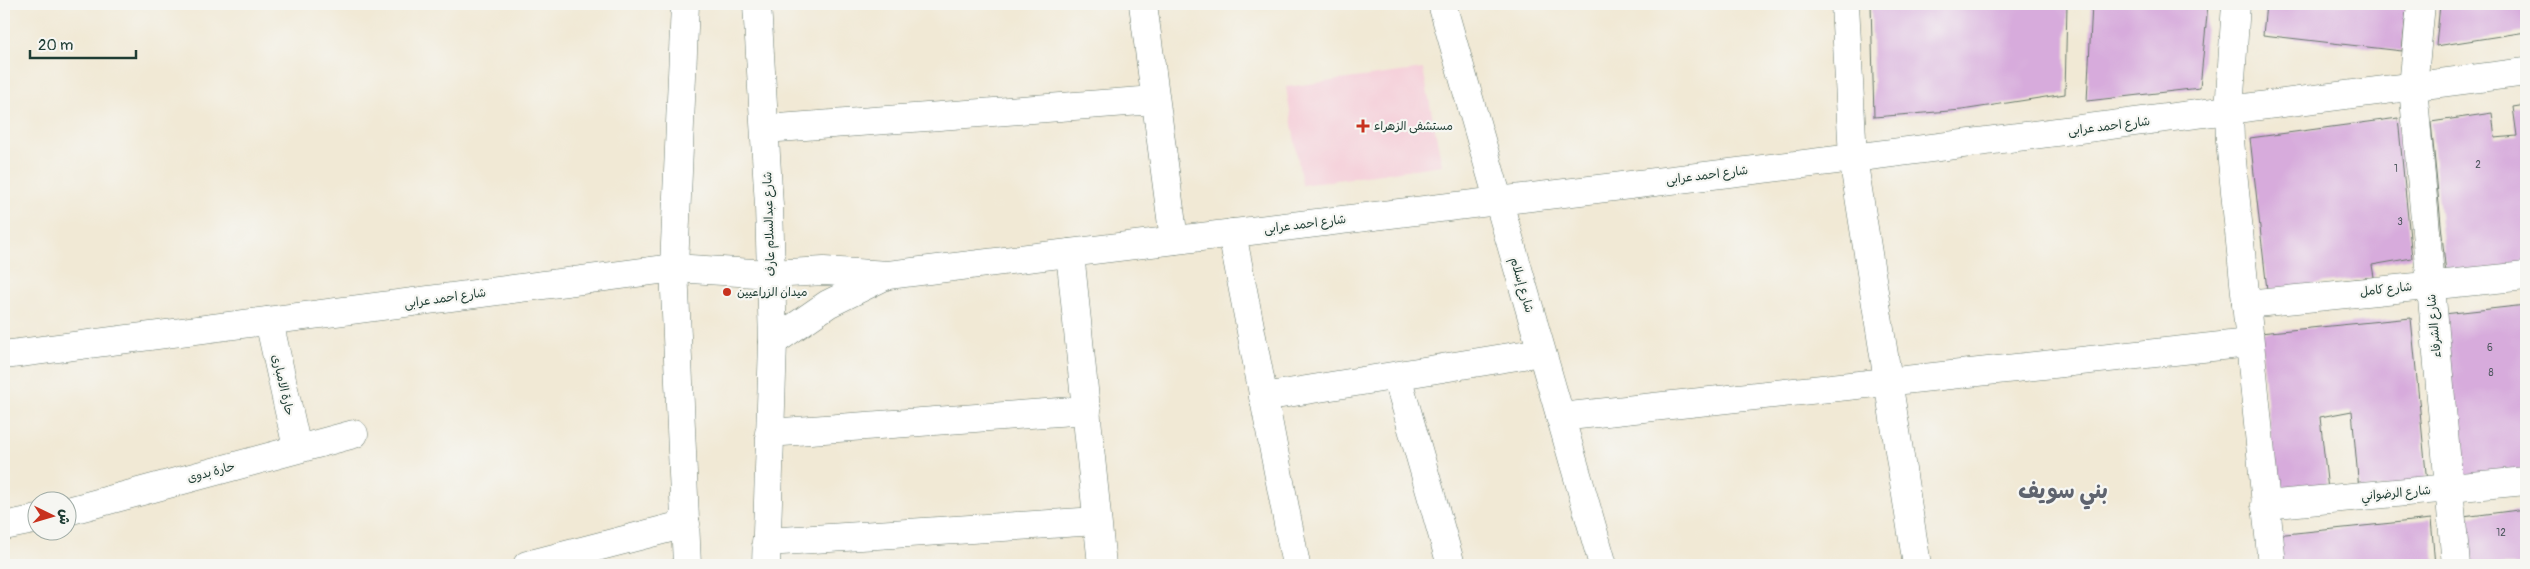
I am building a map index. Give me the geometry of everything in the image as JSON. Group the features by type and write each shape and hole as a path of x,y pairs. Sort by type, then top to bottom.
{"street":[{"path":"685,4 674,268 687,565"},
{"name":"شارع عبدالسلام عارف","path":"757,4 765,129 773,342 766,554"},
{"path":"1143,4 1174,240"},
{"name":"شارع إسلام","path":"1442,4 1603,565"},
{"path":"1845,4 1853,158 1917,565"},
{"path":"2236,4 2229,111 2232,170 2272,565"},
{"name":"شارع الشرفاء","path":"2421,4 2413,87 2456,565"},
{"name":"شارع احمد عرابى","path":"4,355 674,268 771,274 824,270 888,275 1853,158 2526,72"},
{"path":"765,129 1156,100"},
{"path":"1232,233 1296,565"},
{"path":"1070,253 1102,565"},
{"name":"شارع احمد عرابى","path":"773,342 799,321 828,304 888,275"},
{"name":"شارع كامل","path":"2246,304 2526,276"},
{"name":"حارة الامبارى","path":"269,321 297,448"},
{"path":"1560,417 2250,342"},
{"path":"1263,398 1541,352"},
{"path":"1397,376 1450,565"},
{"path":"769,433 1086,410"},
{"name":"حارة بدوى","path":"78,508 354,434"},
{"name":"شارع الرضواني","path":"2265,505 2526,481"},
{"path":"766,554 1098,520"},
{"path":"4,526 28,521"},
{"path":"527,565 686,524"}],"shaded area":[{"name":"مستشفى الزهراء","path":"1423,69 1442,165 1302,185 1286,87"}],"building":[{"path":"1871,4 2067,4 2065,94 1962,110 1874,117"},
{"path":"2092,4 2208,4 2200,88 2087,101"},
{"path":"2266,4 2407,4 2402,51 2263,35"},
{"path":"2440,4 2526,4 2526,32 2436,46"},
{"path":"2526,105 2526,268 2446,275 2431,122 2492,113 2495,138 2517,136 2513,107"},
{"path":"2398,118 2412,258 2372,265 2374,277 2267,290 2250,138"},
{"path":"2526,305 2526,477 2470,483 2458,473 2444,314"},
{"path":"2411,318 2427,483 2359,490 2352,411 2320,417 2328,490 2277,497 2260,333"},
{"path":"2526,509 2526,565 2467,565 2463,517"},
{"path":"2431,519 2435,565 2279,565 2276,535"}],"place":[{"name":"مستشفى الزهراء","path":"1363,126"},
{"name":"ميدان الزراعيين","path":"727,292"}],"district":[{"name":"بني سويف","path":"2063,490"}]}
